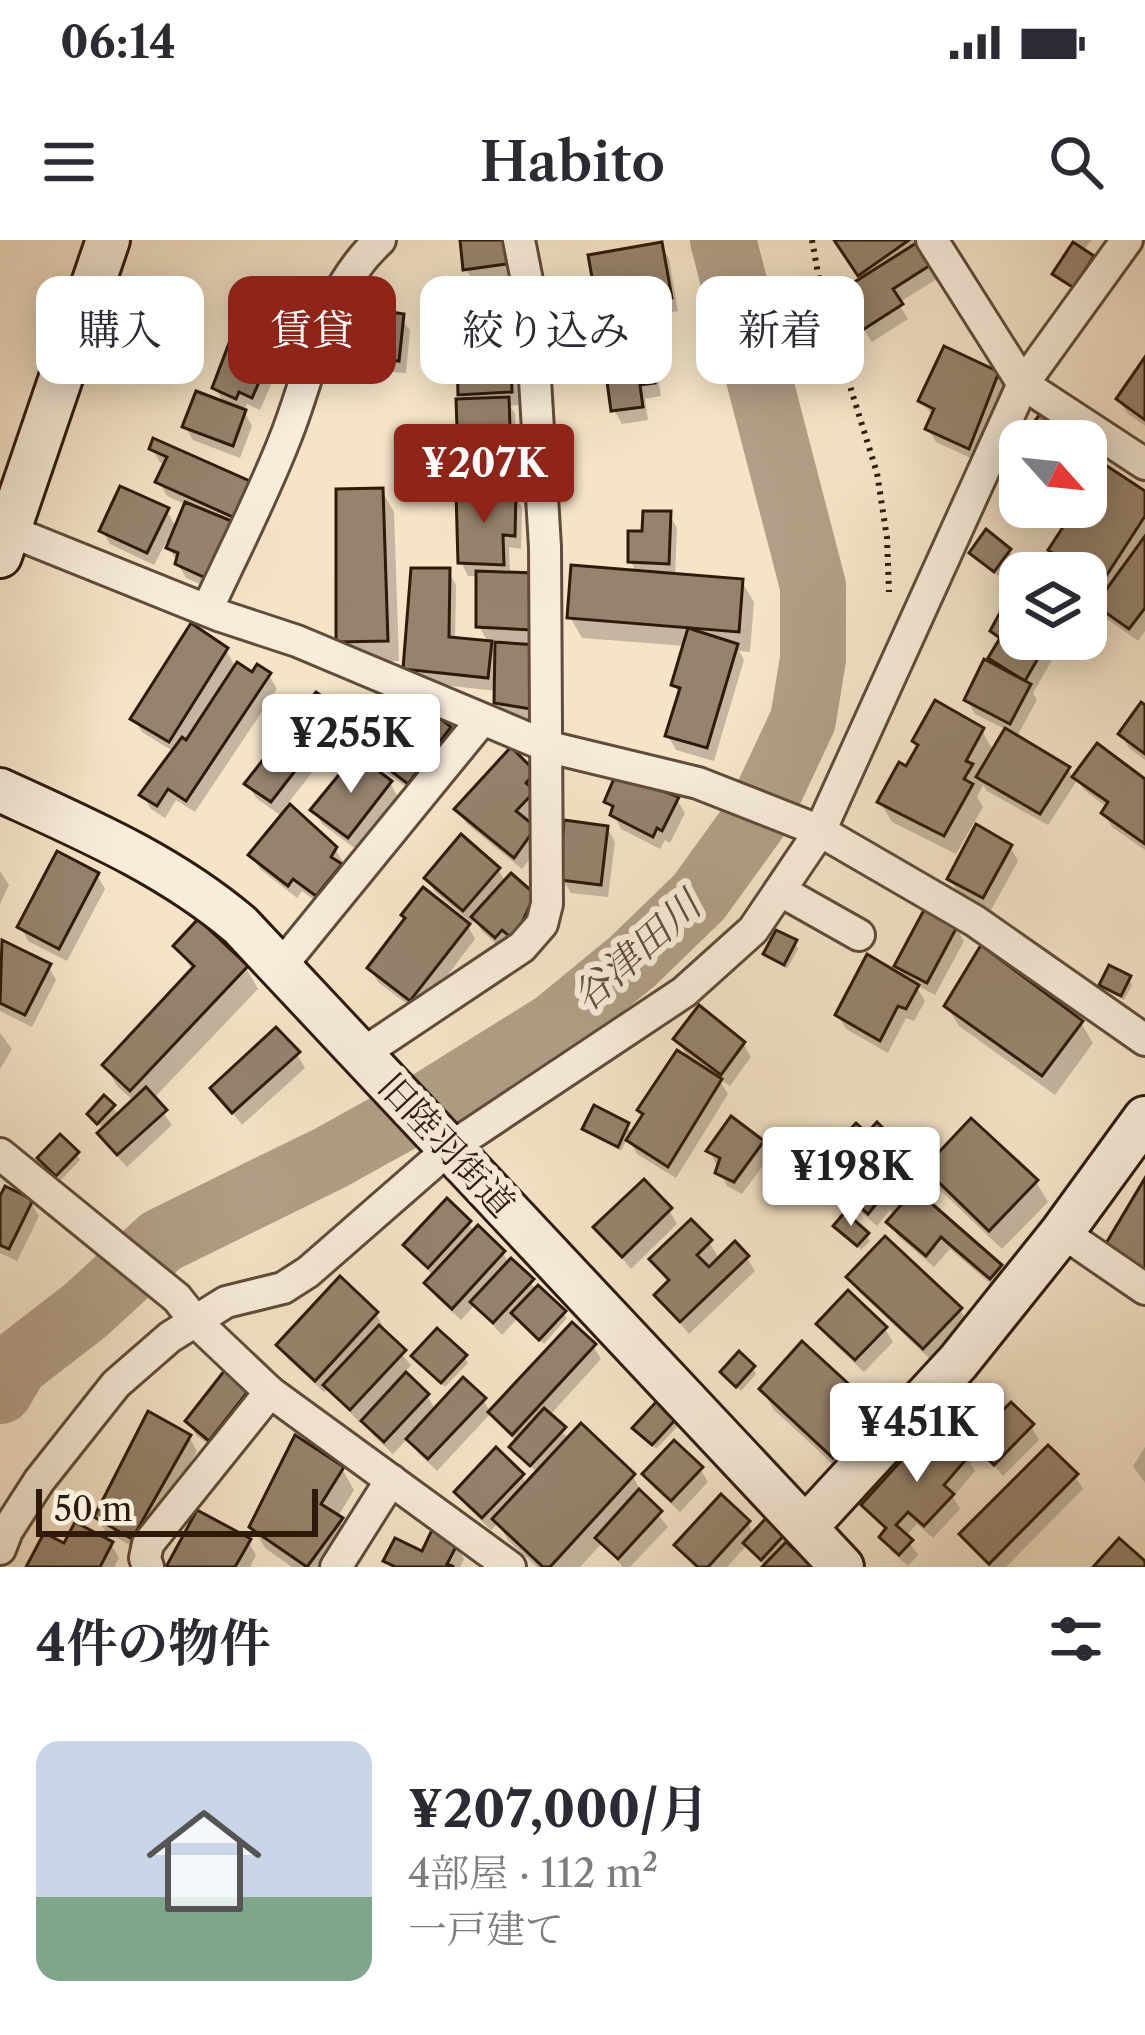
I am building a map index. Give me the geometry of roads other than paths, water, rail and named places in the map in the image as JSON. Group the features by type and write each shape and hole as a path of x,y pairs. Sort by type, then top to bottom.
{"street":[{"path":"108,240 3,538 296,641 549,747 698,783 820,831 975,921 1145,1040"},
{"path":"207,610 288,431 326,315 380,240"},
{"path":"368,1061 522,947 542,924 547,904 549,747 539,408 530,296 519,240"},
{"path":"932,240 1023,384 1145,464"},
{"path":"0,1549 39,1481 116,1384 170,1336 186,1310 283,1288 443,1141 684,992 753,930 820,831 1023,384 1127,240"},
{"path":"281,966 482,721"},
{"name":"旧陸羽街道","path":"0,790 130,849 198,889 281,966 842,1567"},
{"path":"781,891 860,935"},
{"path":"806,1527 958,1362 1145,1118"},
{"path":"0,1154 186,1310 270,1392 510,1567"},
{"path":"1062,1232 1145,1289"},
{"path":"148,1567 148,1544 270,1392"},
{"path":"336,1567 391,1480"}],"waterway":[{"name":"谷津田川","path":"0,1391 16,1364 86,1310 161,1241 330,1158 555,1025 633,961 699,897 759,814 803,720 813,659 813,586 723,240"}]}
